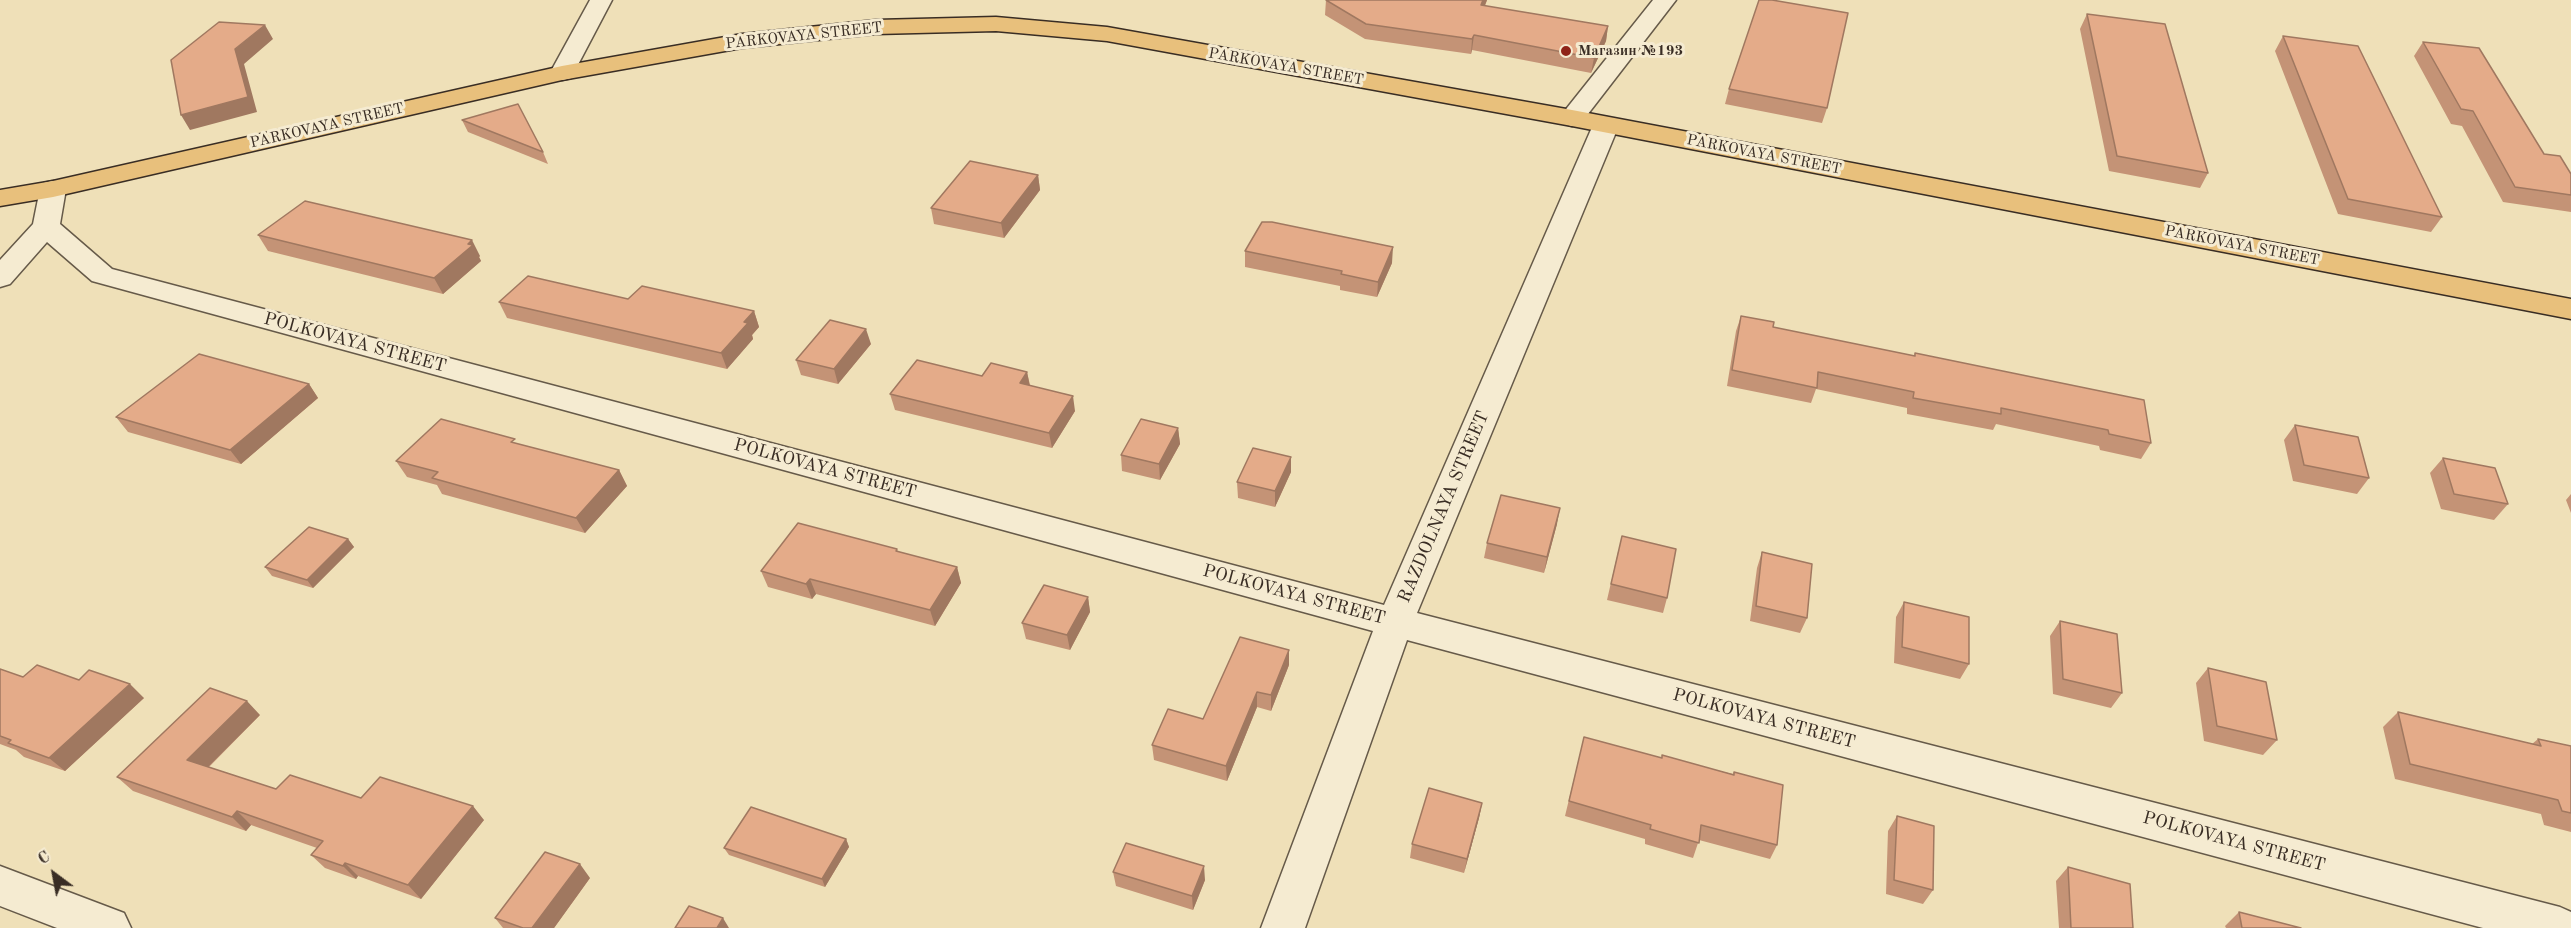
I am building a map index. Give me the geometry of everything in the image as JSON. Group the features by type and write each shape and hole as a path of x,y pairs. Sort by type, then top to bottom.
{"main road":[{"name":"PARKOVAYA STREET","path":"0,198 53,189 562,73 742,41 876,27 996,24 1107,34 1572,118 2571,309"}],"street":[{"path":"562,73 602,0"},
{"path":"1572,118 1665,0"},
{"name":"RAZDOLNAYA STREET","path":"1283,928 1395,622 1606,125"},
{"path":"0,278 46,226 53,189"},
{"name":"POLKOVAYA STREET","path":"46,226 102,275 1395,622 2560,928"},
{"path":"0,886 109,928"}],"building":[{"path":"1326,0 1483,0 1481,5 1608,26 1594,58 1474,35 1472,39 1366,24"},
{"path":"1759,0 1772,0 1848,13 1827,108 1729,89"},
{"path":"2087,14 2165,24 2208,173 2117,156"},
{"path":"219,22 265,25 235,49 248,97 181,115 171,60"},
{"path":"2283,36 2358,46 2442,217 2348,199"},
{"path":"2423,42 2479,48 2544,154 2560,156 2571,174 2571,195 2515,187 2473,111 2461,109"},
{"path":"518,104 543,152 462,120"},
{"path":"970,161 1038,175 1001,223 931,208"},
{"path":"305,201 472,240 468,244 473,245 434,278 258,235"},
{"path":"1262,222 1272,222 1393,247 1378,282 1341,274 1342,271 1245,251"},
{"path":"528,276 628,299 642,286 754,311 744,322 748,323 721,353 499,302"},
{"path":"1741,316 1774,322 1773,327 1915,356 1915,353 2144,400 2151,443 2109,434 2108,430 2001,408 2001,414 1913,398 1914,392 1818,372 1817,388 1732,370"},
{"path":"830,320 866,329 834,369 796,360"},
{"path":"199,354 309,384 230,450 116,417"},
{"path":"917,360 982,376 991,363 1027,372 1020,383 1073,396 1049,433 890,394"},
{"path":"441,419 515,439 511,442 619,470 576,518 432,478 438,472 396,461"},
{"path":"1141,419 1178,428 1159,464 1121,455"},
{"path":"2295,425 2358,437 2369,478 2304,465"},
{"path":"1253,448 1291,457 1275,491 1237,482"},
{"path":"2443,458 2495,468 2508,504 2454,494"},
{"path":"1501,495 1560,508 1547,557 1487,543"},
{"path":"798,523 957,567 930,610 810,579 806,584 761,571"},
{"path":"309,527 348,539 307,580 265,567"},
{"path":"1622,536 1676,549 1667,598 1611,584"},
{"path":"1762,552 1812,564 1807,618 1756,606"},
{"path":"1044,585 1088,597 1067,635 1022,623"},
{"path":"1904,602 1969,617 1969,664 1902,647"},
{"path":"2060,621 2117,634 2122,693 2063,679"},
{"path":"1240,637 1289,650 1271,695 1257,692 1226,766 1152,745 1168,709 1203,719"},
{"path":"37,665 79,680 89,670 130,684 49,758 8,743 11,740 0,736 0,669 23,677"},
{"path":"2208,668 2266,682 2277,740 2217,726"},
{"path":"210,688 247,701 187,760 276,789 290,775 361,798 380,777 473,806 408,885 345,863 343,866 311,855 323,841 237,811 232,817 117,777"},
{"path":"2398,712 2541,746 2538,739 2571,746 2571,813 2562,811 2558,800 2410,764"},
{"path":"1584,737 1662,758 1662,755 1734,775 1734,772 1783,785 1777,845 1701,825 1699,843 1650,829 1651,825 1569,801"},
{"path":"1429,788 1482,803 1467,859 1412,844"},
{"path":"751,807 846,839 822,879 724,848"},
{"path":"1897,816 1934,826 1933,890 1894,880"},
{"path":"1126,843 1204,866 1192,896 1113,872"},
{"path":"545,852 580,864 532,928 523,928 495,918"},
{"path":"2068,867 2130,884 2133,928 2071,928"},
{"path":"689,906 723,918 717,928 675,928"},
{"path":"2239,912 2301,928 2242,928"}],"place":[{"name":"Магазин №193","path":"1566,51"}]}
